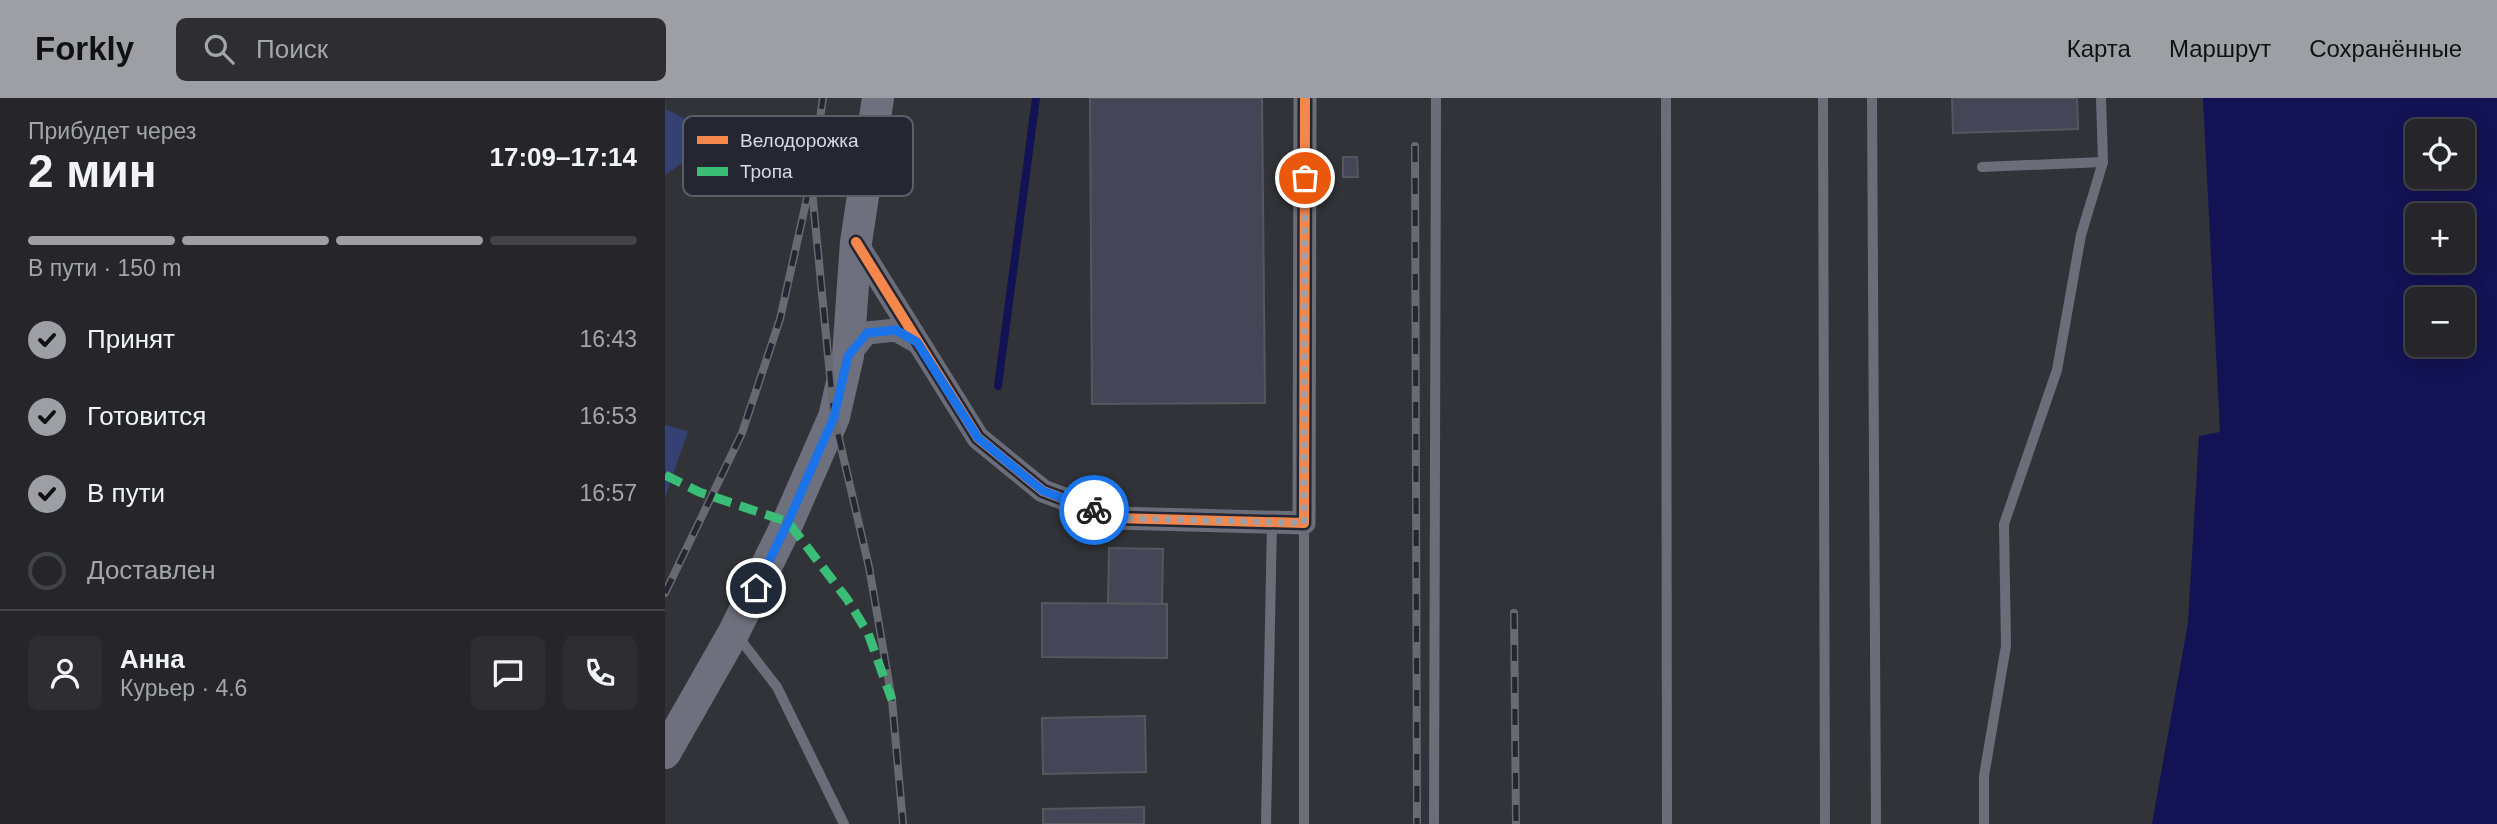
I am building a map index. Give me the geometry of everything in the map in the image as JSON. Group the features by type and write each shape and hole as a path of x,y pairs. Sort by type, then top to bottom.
{"main road":[{"path":"875,116 878,98"},
{"path":"665,753 734,632 788,522 834,417 848,356 856,242 863,196"}],"street":[{"path":"856,242 978,438 1043,491 1115,518 1304,523 1305,98"},
{"path":"848,356 867,333 896,330 917,342"}],"lane":[{"path":"1434,824 1436,98"},
{"path":"1666,98 1667,824"},
{"path":"1823,98 1825,824"},
{"path":"1872,98 1876,824"},
{"path":"1984,824 1984,776 2006,646 2004,524 2057,370 2081,236 2103,162 2101,98"},
{"path":"1982,167 2103,162"},
{"path":"1266,824 1272,522"},
{"path":"1304,523 1304,824"},
{"path":"734,632 777,687 843,824"}],"shaded area":[{"path":"665,98 666,109 683,118 683,162 665,175"},
{"path":"2203,98 2497,98 2497,824 2152,824 2188,623 2199,436 2220,432"},
{"path":"665,425 688,431 665,498"}],"building":[{"path":"1090,98 1262,98 1265,403 1092,404"},
{"path":"1952,98 2077,98 2078,129 1953,133"},
{"path":"1343,157 1357,157 1358,177 1343,177"},
{"path":"1109,548 1163,549 1162,604 1108,603"},
{"path":"1042,603 1167,604 1167,658 1042,657"},
{"path":"1145,716 1146,772 1043,774 1042,718"},
{"path":"1144,807 1144,824 1043,824 1043,809"}],"waterway":[{"path":"998,386 1036,98"}],"railway":[{"path":"820,116 823,98"},
{"path":"1415,146 1417,824"},
{"path":"665,593 742,433 780,319 807,196"},
{"path":"813,196 834,417 869,567 892,700 903,824"},
{"path":"1514,613 1516,824"}],"marked path":[{"path":"665,475 699,492 788,522 847,599 868,633 892,700"}],"cycle path":[{"path":"856,242 978,438 1043,491 1115,518 1304,523 1305,98"}],"way so far":[{"path":"1094,510 1115,518 1304,523 1305,178"}],"route":[{"path":"756,588 834,417 848,356 867,333 896,330 917,342 978,438 1043,491 1094,510"}]}
